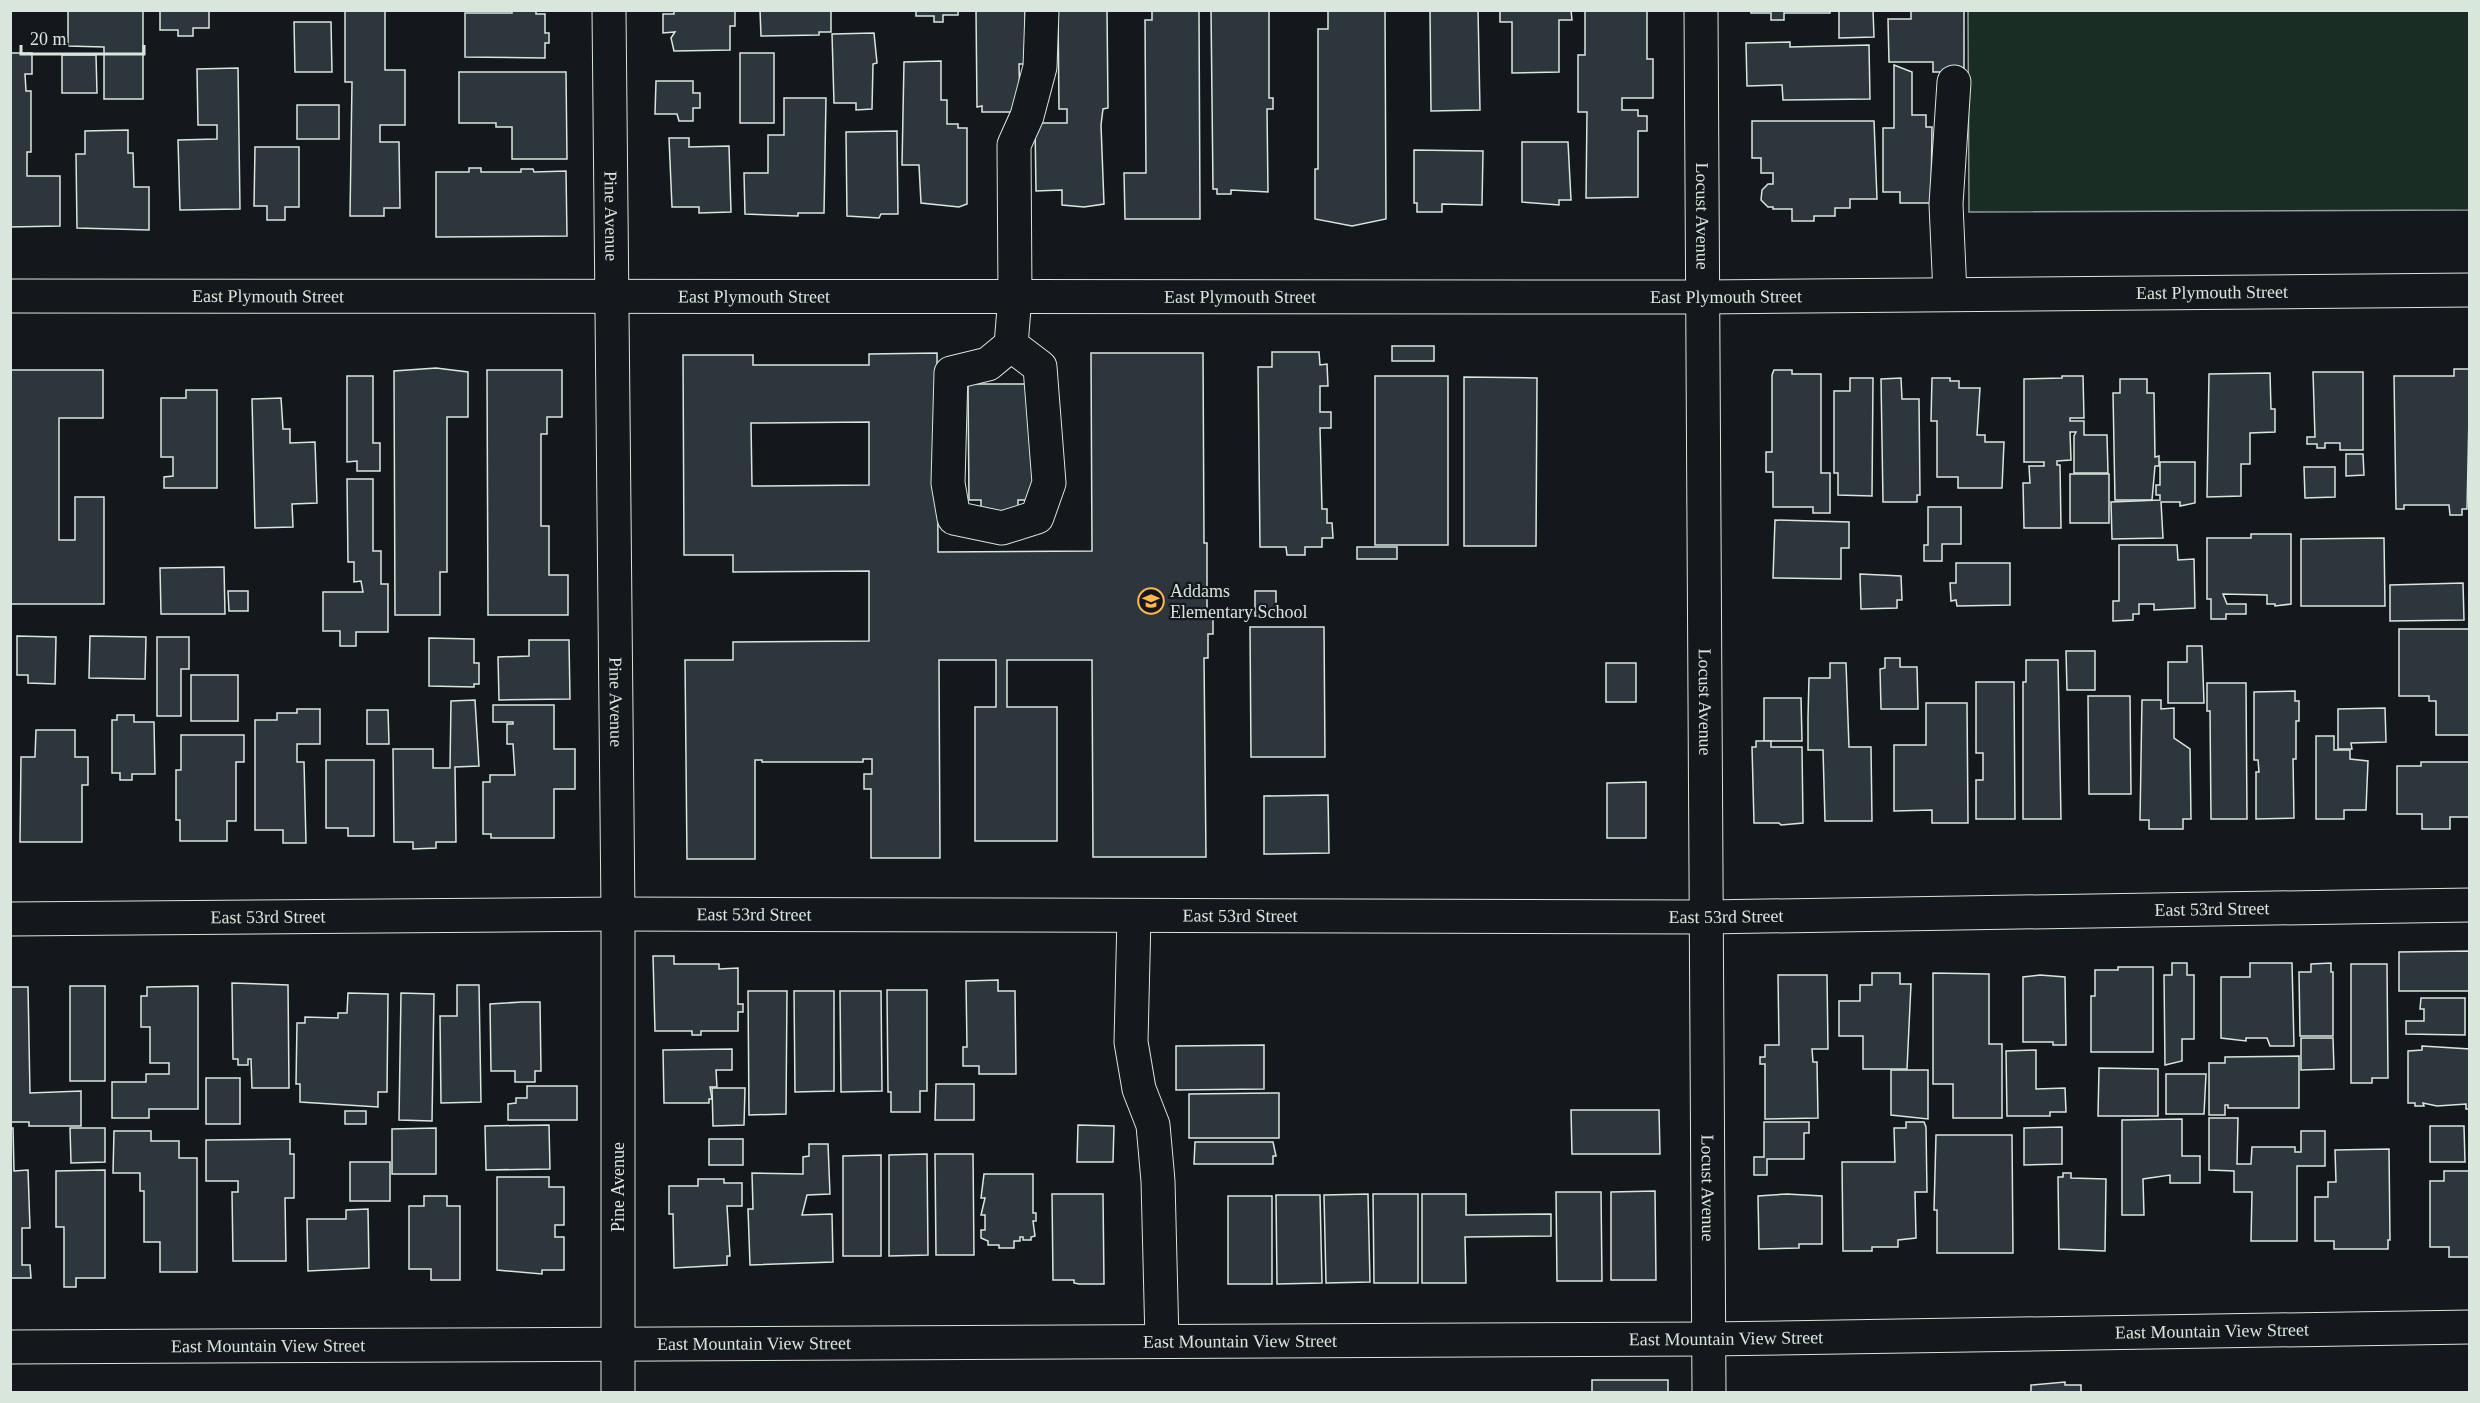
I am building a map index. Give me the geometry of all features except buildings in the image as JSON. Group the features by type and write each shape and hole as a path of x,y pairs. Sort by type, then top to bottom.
{"street":[{"name":"Pine Avenue","path":"609,10 610,296 618,914 618,1392"},
{"path":"1011,345 1040,368 1049,483 1037,517 1002,528 954,518 948,483 951,373 988,364 1011,345 1015,296 1014,145 1027,116 1040,67 1042,10"},
{"name":"Locust Avenue","path":"1701,10 1709,1392"},
{"path":"1950,294 1946,204 1954,82"},
{"name":"East Plymouth Street","path":"10,296 1704,297 2469,290"},
{"name":"East 53rd Street","path":"10,919 618,914 1707,917 2469,905"},
{"path":"1134,915 1131,1042 1139,1089 1153,1125 1158,1181 1162,1341"},
{"name":"East Mountain View Street","path":"10,1347 1709,1339 2469,1327"}],"green space":[{"path":"1968,11 2469,11 2469,210 1969,212"}],"place":[{"name":"Addams Elementary School","path":"1151,601"}]}
